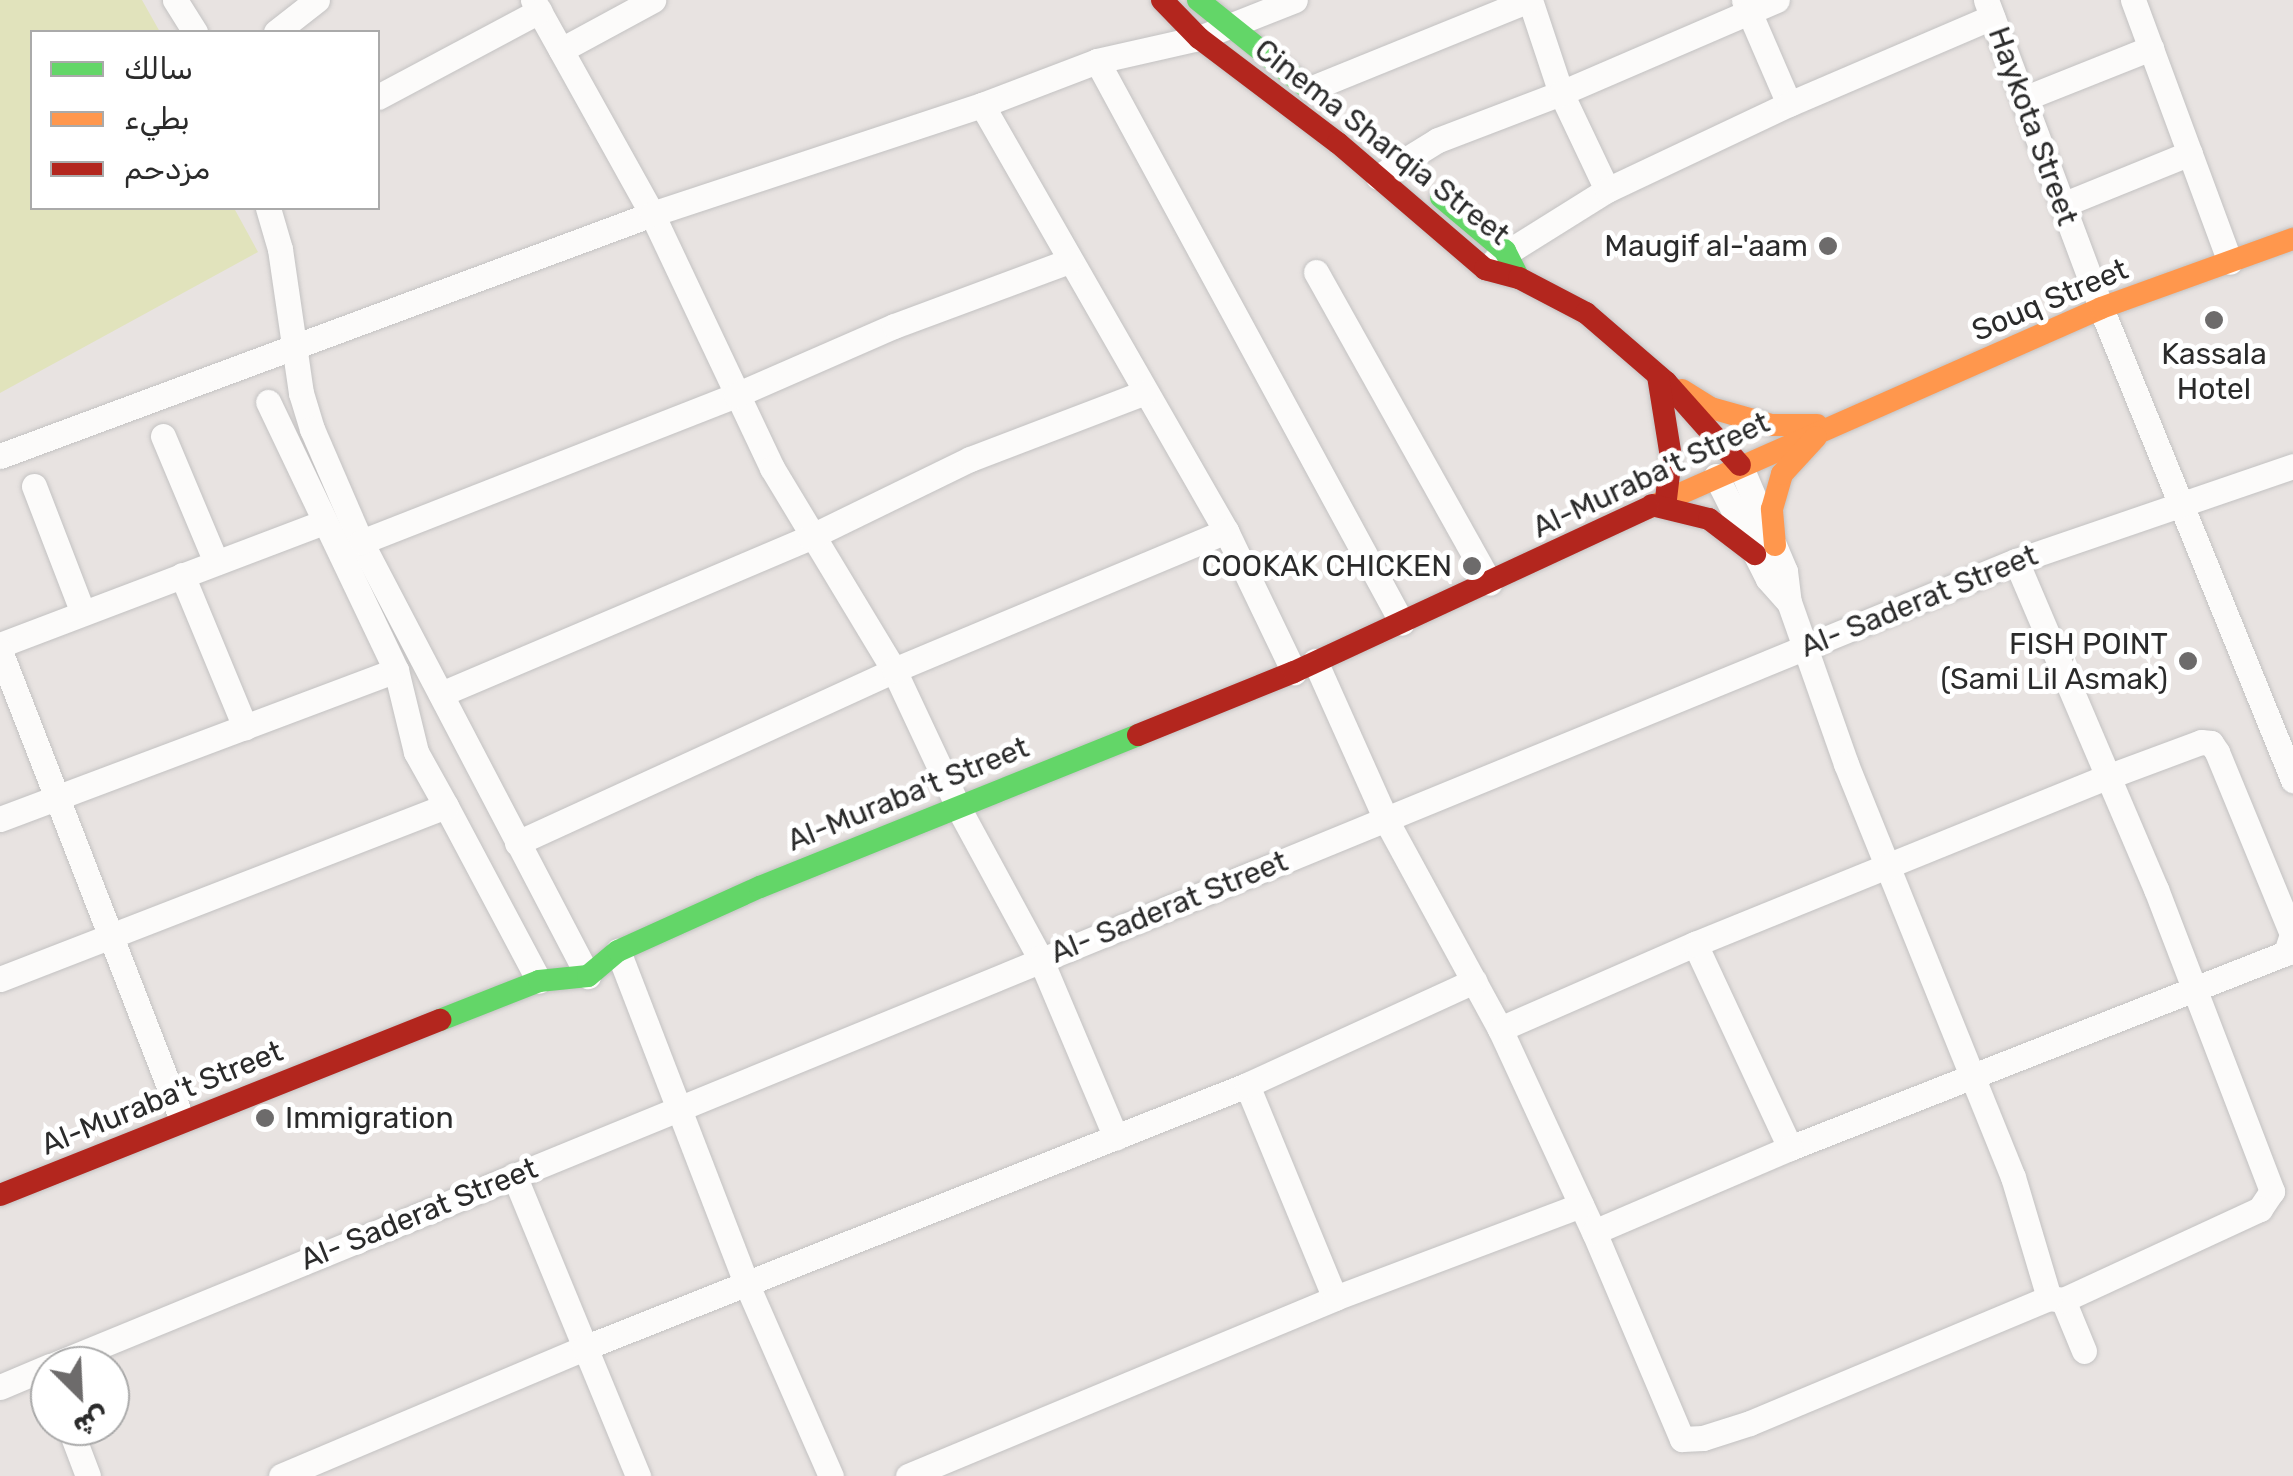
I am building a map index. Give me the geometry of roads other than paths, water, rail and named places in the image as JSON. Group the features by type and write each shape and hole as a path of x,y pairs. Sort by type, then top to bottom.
{"main road":[{"name":"Cinema Sharqia Street","path":"1162,0 1200,38 1294,107 1405,176 1505,250 1518,278"},
{"name":"Cinema Sharqia Street","path":"1198,0 1228,28 1317,95"},
{"name":"Cinema Sharqia Street","path":"1353,125 1405,176 1485,269 1518,278"},
{"name":"Souq Street","path":"1833,425 2101,308 2293,240"},
{"path":"1518,278 1586,312 1662,378 1740,465"},
{"path":"1662,378 1710,408 1771,425 1833,425"},
{"path":"1662,378 1716,476"},
{"path":"1662,378 1670,458 1659,502 1709,519 1765,549 1782,474 1804,445 1833,425"},
{"name":"Al-Muraba't Street","path":"3,1186 538,981 588,976 618,951 760,887 1304,667 1833,425"}],"street":[{"path":"175,0 194,30"},
{"path":"279,30 317,0"},
{"path":"561,50 653,0"},
{"path":"0,456 652,214 982,105 1096,61 1200,38 1295,0"},
{"path":"1317,95 1529,0 1561,93 1606,190"},
{"path":"1405,176 1438,140 1561,93 1747,6 1777,0"},
{"path":"2133,0 2230,262"},
{"path":"380,96 536,6 652,214 736,395 810,537 894,670 959,809 1040,958 1116,1138"},
{"path":"1747,6 1790,104"},
{"path":"1485,269 1505,250 1606,190 1989,8"},
{"name":"Haykota Street","path":"1989,8 2101,308 2184,502 2292,774"},
{"path":"2023,99 2151,48"},
{"path":"1096,61 1402,622"},
{"path":"982,105 1304,667 1500,1029 1594,1232 1682,1439 1702,1438 1750,1422 2056,1299 2260,1208 2272,1191 2196,988 2016,561"},
{"path":"2062,205 2190,153"},
{"path":"269,210 283,266 292,345 312,429 361,542 588,976"},
{"path":"361,542 736,395 894,326 1068,261"},
{"path":"1316,272 1490,584"},
{"path":"441,694 810,537 970,460 1146,392"},
{"path":"268,402 396,670 416,752 538,981"},
{"path":"163,436 216,562"},
{"path":"1740,465 1765,549"},
{"name":"Al- Saderat Street","path":"106,1346 1040,958 2016,561 2293,466"},
{"path":"1716,476 1765,549 1785,571 1789,602 1804,647 1886,866 2014,1177 2056,1299 2084,1351"},
{"path":"34,486 83,613"},
{"path":"182,1120 0,648 322,522"},
{"path":"517,843 894,670 1226,531"},
{"path":"182,575 245,727"},
{"path":"0,818 396,670"},
{"path":"1500,1029 1695,944 2107,778 2201,742 2212,744 2217,752 2293,941 2286,954 1790,1148 1594,1232"},
{"path":"0,979 446,806"},
{"path":"1695,944 1790,1148"},
{"path":"618,951 747,1285 831,1476"},
{"path":"281,1476 584,1348 1247,1085 1474,981"},
{"path":"1247,1085 1335,1298"},
{"path":"514,1175 638,1476"},
{"path":"908,1476 1335,1298 1581,1205"},
{"name":"Al- Saderat Street","path":"0,1387 30,1377"},
{"path":"77,1446 88,1476"}],"place":[{"name":"Maugif al-'aam","path":"1828,246"},
{"name":"Kassala Hotel","path":"2214,320"},
{"name":"COOKAK CHICKEN","path":"1472,566"},
{"name":"FISH POINT (Sami Lil Asmak)","path":"2188,661"},
{"name":"Immigration","path":"265,1118"}]}
